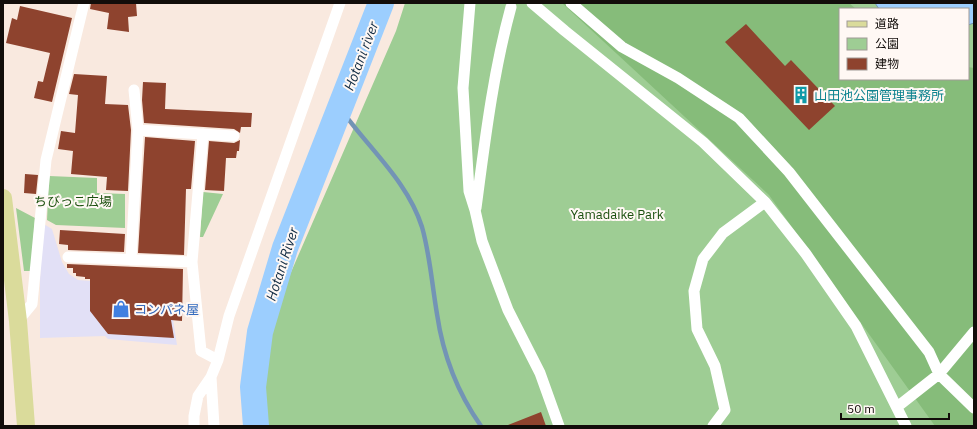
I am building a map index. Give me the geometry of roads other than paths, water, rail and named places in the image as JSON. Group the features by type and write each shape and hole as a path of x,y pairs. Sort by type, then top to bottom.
{"main road":[{"path":"3,198 18,321 26,426"}],"street":[{"path":"18,321 32,304 46,160 84,3"},
{"path":"194,426 194,416 198,396 211,377 218,360 229,316 340,3"},
{"path":"470,3 463,88 469,191 482,241 506,303 529,354 540,373 559,426"},
{"path":"532,3 703,142 765,202 806,254 856,326 906,426"},
{"path":"571,3 622,47 678,78 739,118 794,178 929,352 939,374 974,408"},
{"path":"475,210 501,42 511,7"},
{"path":"131,260 138,130 134,90"},
{"path":"138,130 234,136"},
{"path":"203,134 192,262 201,351 218,360"},
{"path":"713,426 725,410 715,366 697,329 694,291 703,259 722,233 765,202"},
{"path":"68,257 192,262"},
{"path":"897,408 939,374 974,332"},
{"path":"211,377 214,426"}],"water":[{"path":"875,3 974,3 974,23 969,25 969,8 878,8"}],"waterway":[{"name":"Hotani River","path":"256,426 253,387 260,332 285,248 381,3"},
{"path":"340,108 397,179 415,210 425,238 435,303 447,358 458,386 472,413 481,426"}],"place":[{"name":"山田池公園管理事務所","path":"801,95"},
{"name":"コンパネ屋","path":"121,309"}],"water label":[{"name":"Hotani river","path":"361,56"}],"park label":[{"name":"ちびっこ広場","path":"73,201"},
{"name":"Yamadaike Park","path":"617,214"}]}
